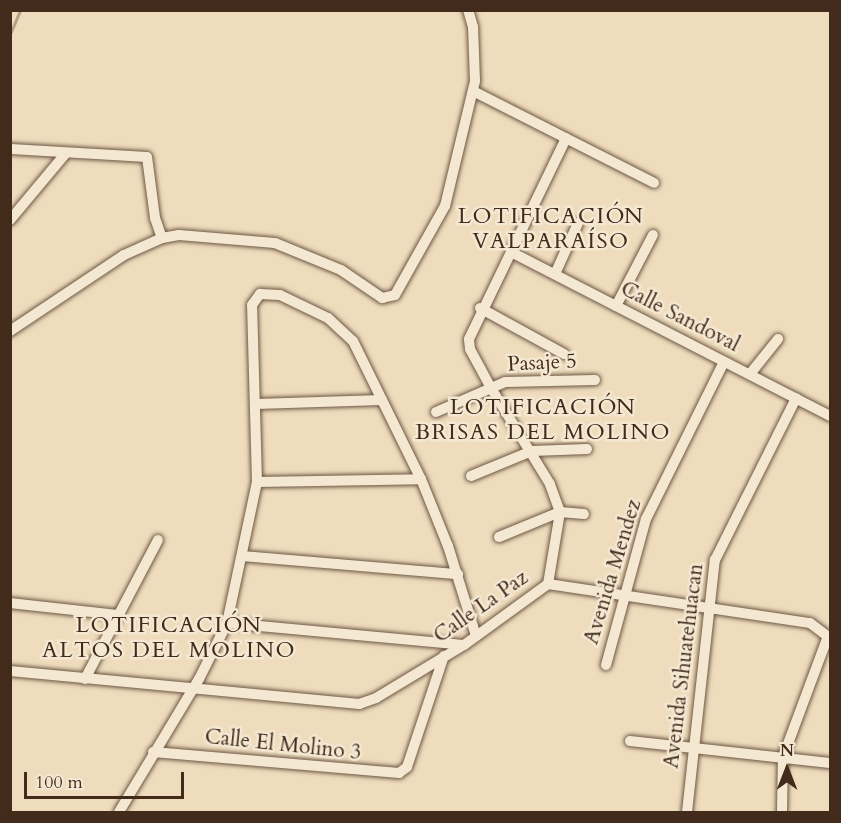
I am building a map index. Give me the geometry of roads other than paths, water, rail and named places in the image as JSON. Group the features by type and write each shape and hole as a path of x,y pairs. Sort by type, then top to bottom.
{"street":[{"path":"10,331 124,255 162,238 199,235 275,243 341,270 389,299 445,206 474,91 476,69 468,10"},
{"path":"474,91 654,183"},
{"path":"548,584 560,512 532,451 491,388 470,349 469,339 480,308 511,252 566,138"},
{"path":"11,150 149,159 154,218 162,238"},
{"path":"10,220 66,153"},
{"path":"555,274 578,223"},
{"path":"616,306 653,235"},
{"name":"Calle Sandoval","path":"511,252 831,416"},
{"path":"119,813 153,752 193,689 227,623 257,482 252,305 260,294 280,295 341,328 365,360 421,479 458,574 476,636"},
{"path":"480,308 564,354"},
{"path":"750,374 778,339"},
{"name":"Avenida Mendez","path":"606,665 623,596 646,519 724,362"},
{"name":"Pasaje 5","path":"436,412 505,382 595,380"},
{"name":"Avenida Sihuatehuacan","path":"687,813 710,608 719,550 796,398"},
{"path":"256,404 382,400"},
{"path":"471,476 532,451 587,449"},
{"path":"257,482 421,479"},
{"path":"499,537 560,512 584,514"},
{"path":"86,679 158,540"},
{"path":"242,556 458,574"},
{"name":"Calle La Paz","path":"10,671 359,704 376,698 464,645 548,584 810,623 829,637"},
{"path":"10,603 119,615"},
{"path":"227,623 464,645"},
{"path":"782,813 783,757 829,637"},
{"name":"Calle El Molino 3","path":"153,752 390,775 407,767 444,656"},
{"path":"630,741 831,763"}],"waterway":[{"path":"10,34 20,10"}],"district":[{"name":"LOTIFICACIÓN VALPARAÍSO","path":"551,228"},
{"name":"LOTIFICACIÓN BRISAS DEL MOLINO","path":"543,420"},
{"name":"LOTIFICACIÓN ALTOS DEL MOLINO","path":"169,638"}]}
